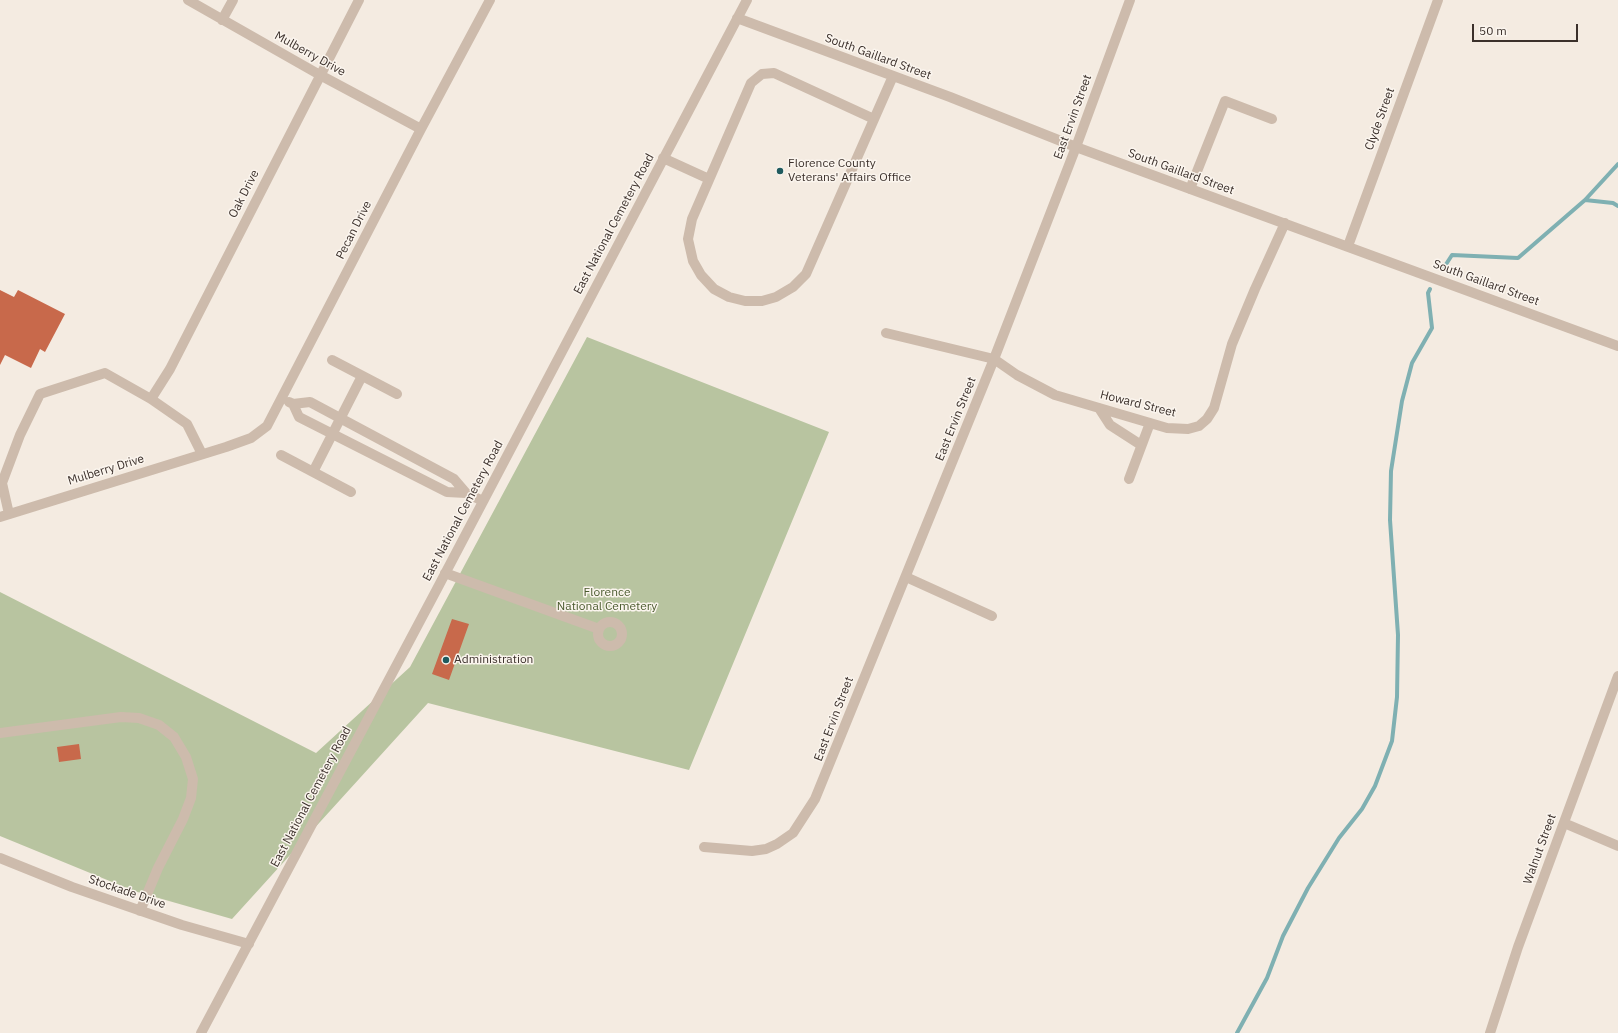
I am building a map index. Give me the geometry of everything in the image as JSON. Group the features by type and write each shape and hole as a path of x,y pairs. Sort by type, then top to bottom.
{"street":[{"name":"Mulberry Drive","path":"188,0 320,75 421,129"},
{"path":"222,20 233,0"},
{"name":"Oak Drive","path":"151,399 170,369 359,0"},
{"name":"Pecan Drive","path":"220,449 251,438 260,433 267,426 421,129 490,0"},
{"name":"East National Cemetery Road","path":"201,1033 445,574 747,0"},
{"name":"East Ervin Street","path":"704,847 752,851 766,849 787,838 793,833 815,799 994,359 1076,147 1130,0"},
{"name":"Clyde Street","path":"1348,246 1438,0"},
{"name":"South Gaillard Street","path":"737,18 893,76 1076,147 1618,346"},
{"path":"874,118 774,73 762,74 751,83 692,218 688,239 693,261 701,275 714,289 729,297 745,302 762,301 776,297 793,287 806,274 893,76"},
{"path":"1190,189 1225,101 1272,119"},
{"path":"663,158 709,179"},
{"name":"Howard Street","path":"886,333 994,359 1017,375 1055,396 1167,428 1188,429 1199,426 1207,419 1214,408 1232,344 1285,223"},
{"path":"332,360 397,394"},
{"path":"5,516 2,483 20,435 40,394 105,373 151,399 187,424 202,454"},
{"path":"312,472 362,376"},
{"path":"282,399 293,404 310,402 454,479 466,493"},
{"path":"293,404 299,417 332,434 446,492 466,493 483,501"},
{"path":"1099,408 1110,425 1141,445"},
{"path":"1129,479 1150,423"},
{"name":"Mulberry Drive","path":"5,516 220,449"},
{"path":"281,455 351,492"},
{"path":"445,574 599,629"},
{"path":"906,577 992,616"},
{"name":"Walnut Street","path":"1490,1033 1518,947 1618,676"},
{"path":"0,733 121,717 139,718 159,725 174,737 186,757 193,780 191,798 183,819 158,868 140,911"},
{"path":"1564,823 1618,846"},
{"name":"Stockade Drive","path":"0,858 72,887 140,911 248,944"}],"green space":[{"name":"Florence National Cemetery","path":"587,337 829,432 689,770 428,703 232,919 134,891 0,836 0,592 316,753 410,667"}],"building":[{"path":"0,290 14,297 18,290 65,314 45,352 40,349 31,368 5,355 0,365"},
{"name":"Administration","path":"452,619 469,624 449,680 432,674"},
{"path":"79,744 81,759 59,762 57,747"}],"waterway":[{"path":"1443,269 1452,255 1518,258 1585,200 1618,164"},
{"path":"1585,200 1613,203 1618,206"},
{"path":"1237,1033 1267,978 1283,936 1308,888 1339,838 1362,809 1375,786 1392,741 1397,697 1398,635 1390,520 1391,471 1402,401 1412,363 1432,328 1428,293 1430,289"}],"place":[{"name":"Florence County Veterans' Affairs Office","path":"780,171"},
{"name":"Administration","path":"446,660"}]}
